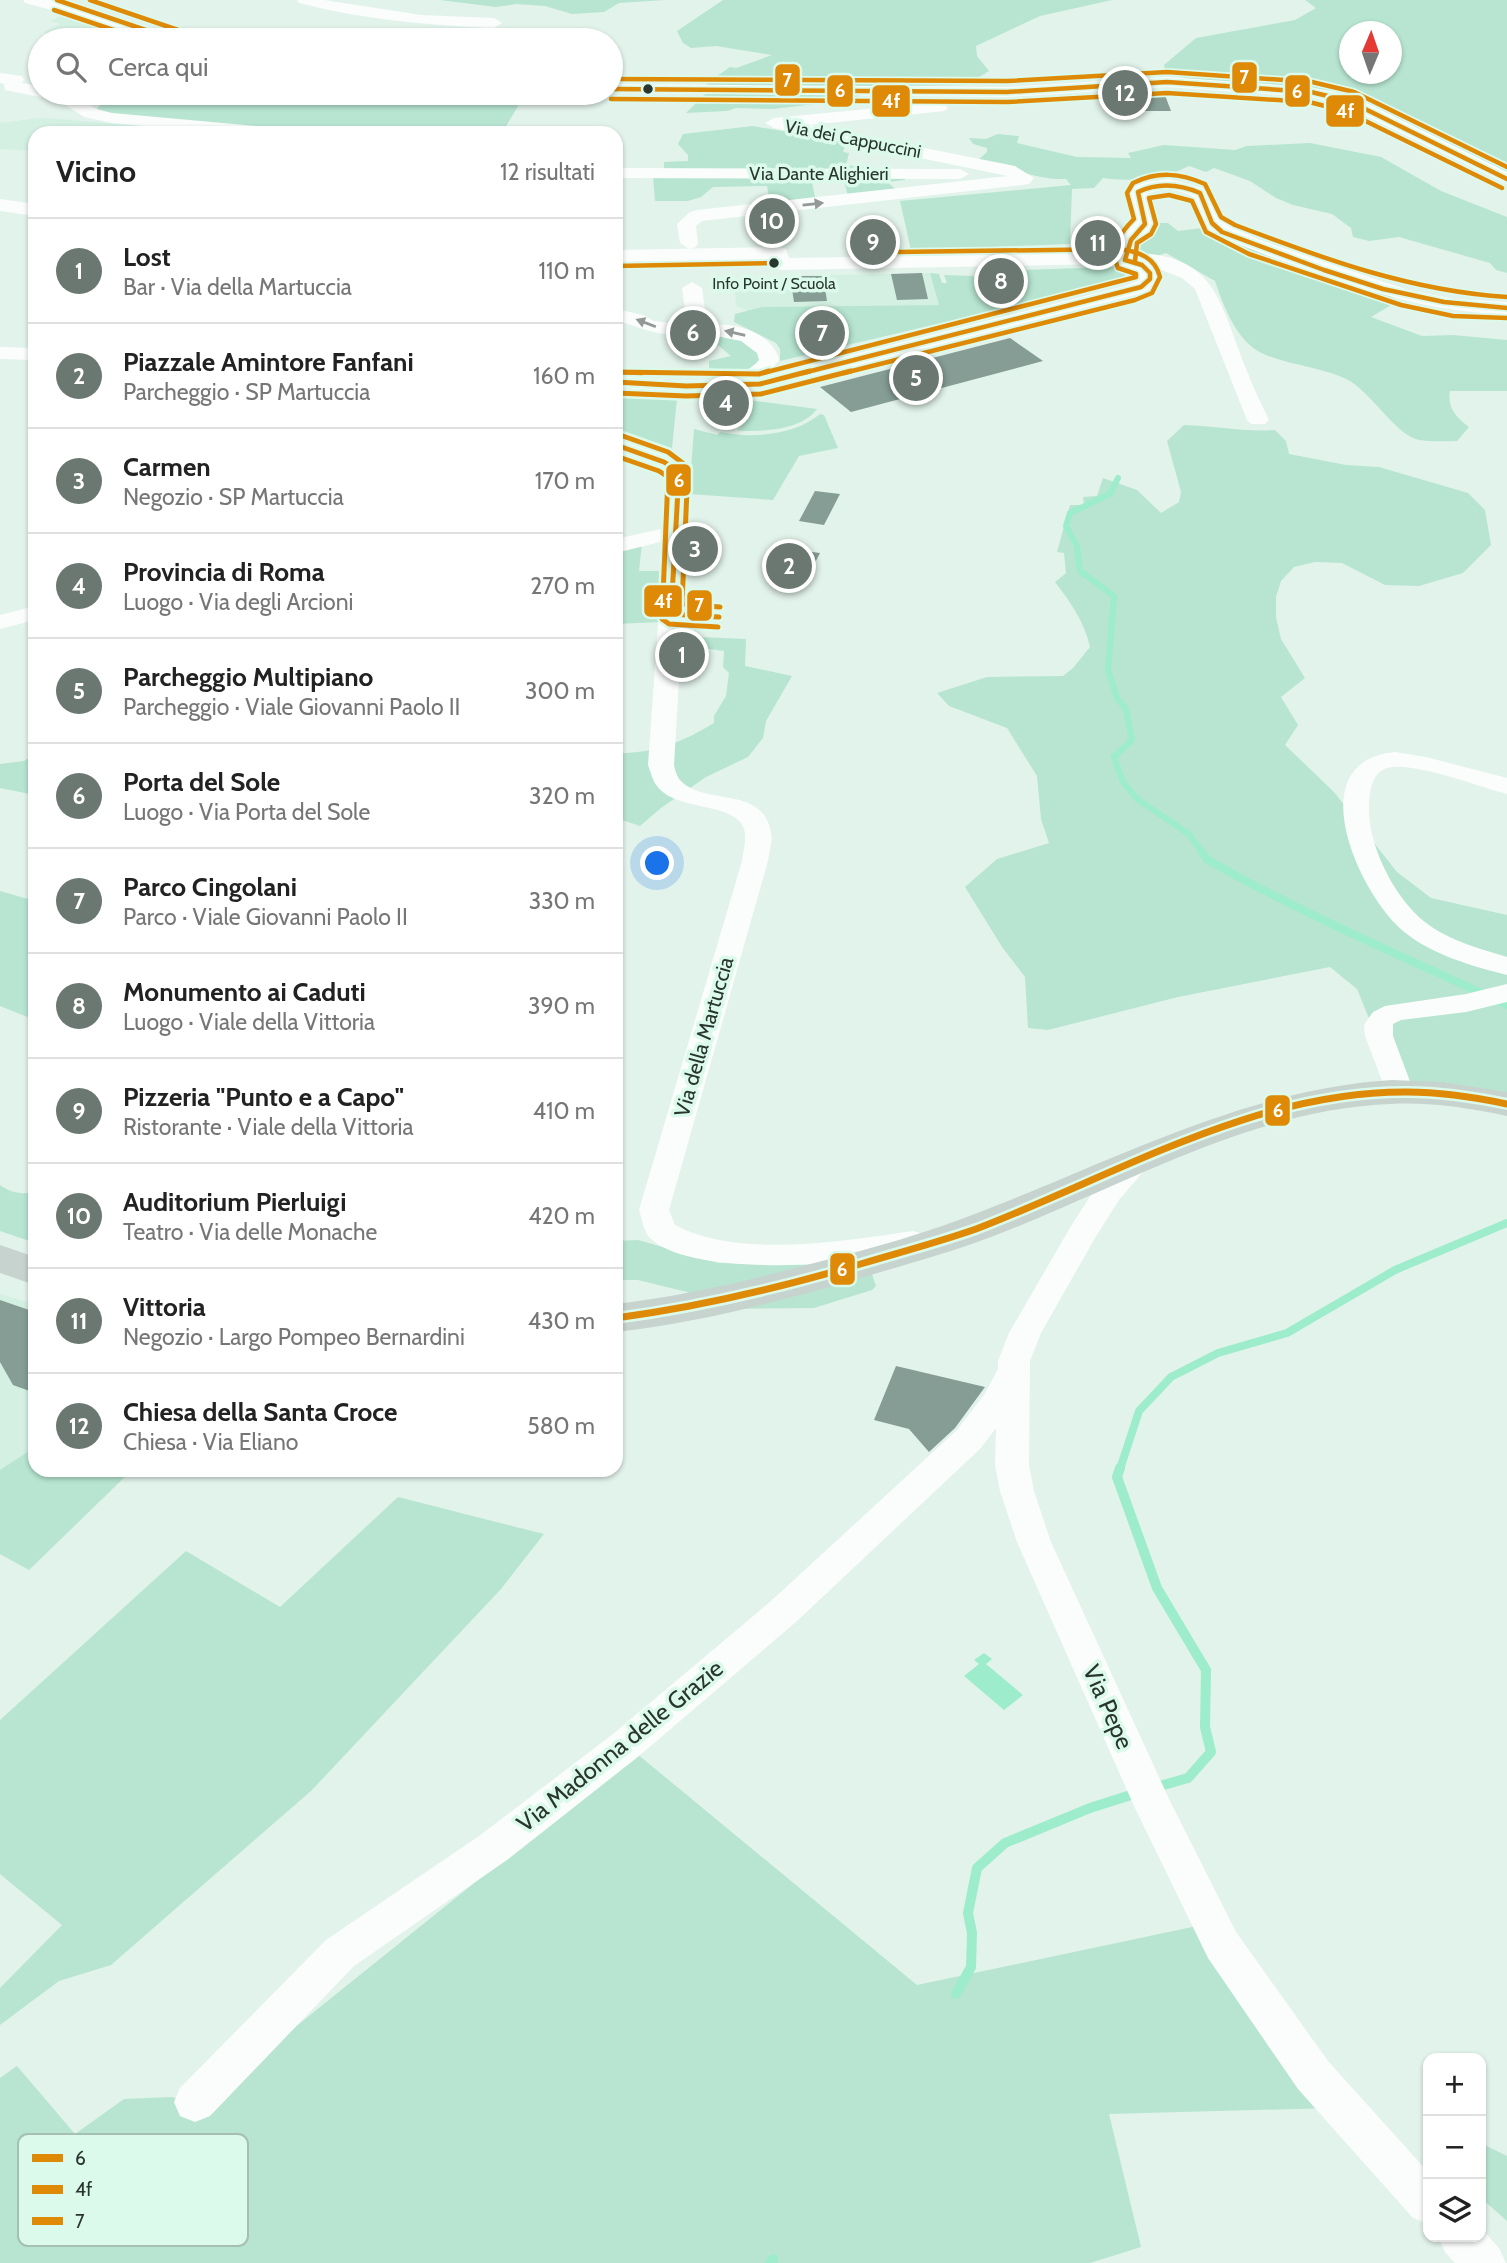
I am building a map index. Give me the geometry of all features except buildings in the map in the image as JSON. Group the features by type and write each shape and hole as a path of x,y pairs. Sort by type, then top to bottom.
{"main road":[{"path":"623,1317 731,1298 947,1238 993,1223 1278,1110 1328,1099 1399,1092 1454,1095 1507,1104"},
{"path":"0,1259 28,1269"}],"street":[{"path":"31,0 136,28"},
{"path":"57,0 141,28"},
{"path":"305,0 337,8 421,20 494,23"},
{"path":"0,76 28,77"},
{"path":"0,76 16,80 11,86 28,89"},
{"path":"623,89 1030,91 1089,85 1190,83 1327,94 1349,100 1507,179"},
{"name":"Via dei Cappuccini","path":"1023,180 1025,178 1022,175 1009,170 775,124 1031,100 1030,91"},
{"path":"78,105 90,113 112,118 201,126"},
{"name":"Via Dante Alighieri","path":"623,173 981,174 1023,180"},
{"path":"695,312 692,262 686,224 698,216 983,187 1023,180"},
{"path":"623,382 760,384 1132,290 1145,285 1150,279 1148,270 1130,255 1128,237 1145,224 1138,192 1159,185 1189,188 1203,196 1213,224 1230,234 1462,317 1507,323"},
{"path":"0,205 28,209"},
{"path":"692,262 779,253 781,264 1072,259 1130,255 1146,259 1190,275 1202,284 1214,306 1258,421"},
{"path":"623,256 662,255 692,262 783,273"},
{"path":"1413,299 1450,306 1507,308"},
{"path":"623,316 649,326 676,329"},
{"path":"713,330 735,332 754,339 767,350 767,369 770,375 778,379 790,378"},
{"path":"0,352 28,354"},
{"path":"707,385 752,375 769,360"},
{"name":"Via della Martuccia","path":"623,447 664,462 679,471 660,765 663,779 667,786 679,794 727,804 747,813 758,826 760,839 654,1210 657,1226 669,1238 681,1244 706,1250 750,1254 839,1250 947,1238"},
{"path":"623,544 676,532"},
{"path":"0,622 28,615"},
{"path":"1507,786 1415,762 1385,760 1370,767 1362,778 1356,814 1365,853 1394,905 1408,921 1437,940 1507,966"},
{"path":"1399,1092 1379,1035 1380,1021 1395,1012 1507,993"},
{"name":"Via Pepe","path":"1133,1166 1108,1193 1082,1234 1025,1333 1014,1361 1011,1451 1020,1503 1034,1542 1203,1911 1258,1999 1313,2075 1423,2197"},
{"name":"Via Madonna delle Grazie","path":"195,2102 340,1953 493,1848 626,1745 784,1611 975,1433 999,1401 1014,1361"},
{"path":"1465,2242 1484,2263"}],"shaded area":[{"path":"440,0 665,0 619,3 604,12 572,14 545,6 516,4 496,7"},
{"path":"723,0 1112,0 1040,16 976,46 977,56 989,71 966,85 892,86 841,101 773,109 736,108 686,113 706,93 707,83 730,67 736,68 772,55 716,46 691,48 683,43 677,31"},
{"path":"1305,0 1507,0 1507,173 1338,91 1190,79 1166,74 1164,65 1196,38 1295,20 1316,8"},
{"path":"67,13 126,28 52,28 61,24 51,21"},
{"path":"100,105 519,105 506,126 231,126 120,116 97,109"},
{"path":"39,118 143,126 28,126 28,151 0,149 0,123"},
{"path":"753,126 846,142 843,152 849,153 846,165 905,173 905,180 887,182 901,193 848,196 844,181 812,182 815,197 805,200 770,202 767,186 713,187 701,197 688,201 655,201 653,176 664,170 664,162 688,161 688,155 678,144 683,134"},
{"path":"998,134 1019,136 1017,143 1077,157 1131,158 1128,153 1164,145 1235,150 1247,146 1310,143 1381,157 1441,191 1507,217 1507,273 1496,270 1490,263 1399,237 1369,241 1353,237 1351,228 1332,214 1293,205 1276,198 1250,181 1214,168 1206,172 1189,166 1169,174 1147,178 1103,178 1094,188 1072,189 1070,244 911,250 900,201 1071,185 1066,179 1032,175 978,160 987,152 987,148 973,144 969,138 986,139"},
{"path":"1158,223 1168,223 1178,231 1202,228 1268,256 1388,295 1398,301 1371,317 1422,336 1453,335 1507,340 1507,391 1450,391 1454,412 1469,427 1457,441 1424,441 1410,436 1346,379 1270,356 1251,346 1234,324 1215,281 1166,253 1154,257 1136,248 1132,242"},
{"path":"1113,267 1126,272 1123,280 780,361 780,349 776,343 734,322 735,314 762,307 939,305 930,273 939,274 942,283 947,283 944,275 973,276 982,288 1004,292 1025,286 1025,279 1019,274 1021,270"},
{"path":"930,273 940,305 762,307 748,311 736,306 735,291 791,290 790,276"},
{"path":"722,335 755,344 761,361 749,371 725,378 723,371 709,371 709,361 731,356 712,340 704,343 709,337"},
{"path":"623,386 678,389 671,458 623,441"},
{"path":"733,399 817,409 793,425 772,430 743,431 737,430 748,419"},
{"path":"820,414 824,415 838,448 799,456 773,500 689,494 694,429 717,435 720,432 773,434 798,427"},
{"path":"1184,425 1275,430 1286,441 1289,454 1346,465 1379,467 1468,493 1485,510 1491,545 1463,573 1419,586 1385,585 1342,563 1315,562 1294,567 1281,581 1276,597 1276,617 1281,639 1305,678 1281,697 1298,725 1285,745 1334,792 1397,872 1431,898 1507,915 1507,1104 1399,1092 1357,989 1330,967 1178,997 1048,1030 1028,1028 1025,977 1002,947 965,887 997,859 1049,843 1041,819 1037,776 1007,728 949,706 937,693 987,677 1063,676 1073,668 1090,647 1076,613 1055,582 1066,573 1064,553 1057,552 1070,505 1084,505 1083,497 1097,496 1103,478 1137,490 1161,513 1179,502 1181,492 1167,441"},
{"path":"642,543 639,571 663,571 661,622 623,624 623,548"},
{"path":"684,631 700,637 746,639 745,666 792,676 766,721 763,738 748,757 706,777 640,826 623,820 623,753 667,746 691,736 714,723 714,716 726,696 729,673 723,667 724,651 682,645"},
{"path":"28,758 28,794 0,788 0,764"},
{"path":"0,891 28,899 28,1017 0,1006"},
{"path":"0,1185 8,1190 28,1193 28,1241 0,1231"},
{"path":"638,1240 718,1263 770,1264 819,1259 872,1274 876,1286 872,1290 814,1308 722,1309 687,1292 638,1280 623,1280 623,1241"},
{"path":"0,1294 28,1302 28,1452 0,1470"},
{"path":"28,1452 28,1477 125,1477 29,1570 0,1554 0,1470"},
{"path":"398,1497 544,1534 501,1589 311,1791 111,1965 59,1981 0,2025 0,1988 62,1925 0,1874 0,1720 186,1551 280,1607"},
{"path":"984,1653 992,1659 986,1664 1023,1695 1004,1710 964,1676 979,1664 974,1660"},
{"path":"636,1753 917,1985 1197,1926 1331,2108 1109,2114 1141,2247 1090,2263 0,2263 0,2078 17,2066 75,2134 124,2099 172,2097 197,2106"},
{"path":"1486,2146 1507,2156 1507,2221 1486,2202"}],"waterway":[{"path":"1118,478 1110,494 1070,513 1066,526 1077,546 1080,571 1114,596 1108,670 1117,698 1126,709 1132,740 1114,757 1123,782 1137,799 1189,834 1202,852"},
{"path":"1201,851 1208,860 1281,899 1507,1005"},
{"path":"1120,1469 1139,1411 1171,1377 1218,1353 1287,1333 1395,1270 1507,1223"},
{"path":"1120,1468 1117,1477 1157,1588 1206,1670 1205,1727 1211,1752 1188,1778 1153,1788"},
{"path":"956,1994 971,1967 972,1933 968,1913 977,1868 1005,1843 1090,1808 1137,1793"},
{"path":"770,2263 773,2259"}],"tunnel":[{"path":"676,329 713,330"}],"transit line":[{"name":"6","path":"57,0 140,28"},
{"name":"7","path":"90,0 172,28"},
{"name":"4f","path":"54,10 107,28"},
{"name":"7","path":"623,79 1007,81 1167,72 1312,82 1354,92 1507,167"},
{"name":"6","path":"623,89 1007,92 1167,82 1311,92 1349,101 1507,179"},
{"name":"4f","path":"623,99 1007,102 1167,93 1309,102 1345,111 1502,188"},
{"name":"7","path":"623,372 759,374 1136,277 1136,274 1118,268 1114,255 1120,235 1134,219 1127,193 1133,183 1160,174 1178,175 1205,184 1221,217 1235,225 1335,262 1436,290 1507,297"},
{"name":"6","path":"623,382 686,386 760,384 1141,287 1150,279 1150,273 1142,265 1125,260 1127,248 1145,224 1138,192 1161,185 1177,185 1200,193 1212,223 1222,232 1324,270 1413,296 1507,308"},
{"name":"4f","path":"1135,261 1137,243 1151,234 1156,224 1149,198 1169,195 1192,201 1206,232 1249,254 1401,305 1453,316 1507,318"},
{"name":"4f","path":"623,393 686,396 761,394 1135,300 1152,293 1160,277 1155,264 1146,256 1120,249 897,252"},
{"name":"4f","path":"623,266 779,263"},
{"name":"7","path":"623,436 668,452 688,467 682,604 720,607"},
{"name":"6","path":"623,447 664,462 679,472 671,614 719,617"},
{"name":"4f","path":"623,458 659,471 668,477 662,619 669,624 718,627"},
{"name":"6","path":"623,1317 736,1297 945,1239 1026,1209 1178,1144 1283,1109 1336,1098 1391,1092 1449,1094 1507,1104"}],"place":[{"name":"Chiesa della Santa Croce","path":"1125,93"},
{"name":"Auditorium Pierluigi","path":"772,221"},
{"name":"Pizzeria \"Punto e a Capo\"","path":"873,242"},
{"name":"Vittoria","path":"1098,243"},
{"name":"Info Point / Scuola","path":"774,263"},
{"name":"Monumento ai Caduti","path":"1001,281"},
{"name":"Porta del Sole","path":"693,333"},
{"name":"Parco Cingolani","path":"822,333"},
{"name":"Parcheggio Multipiano","path":"916,378"},
{"name":"Provincia di Roma","path":"726,403"},
{"name":"Carmen","path":"695,549"},
{"name":"Piazzale Amintore Fanfani","path":"789,566"},
{"name":"Lost","path":"682,655"}]}
